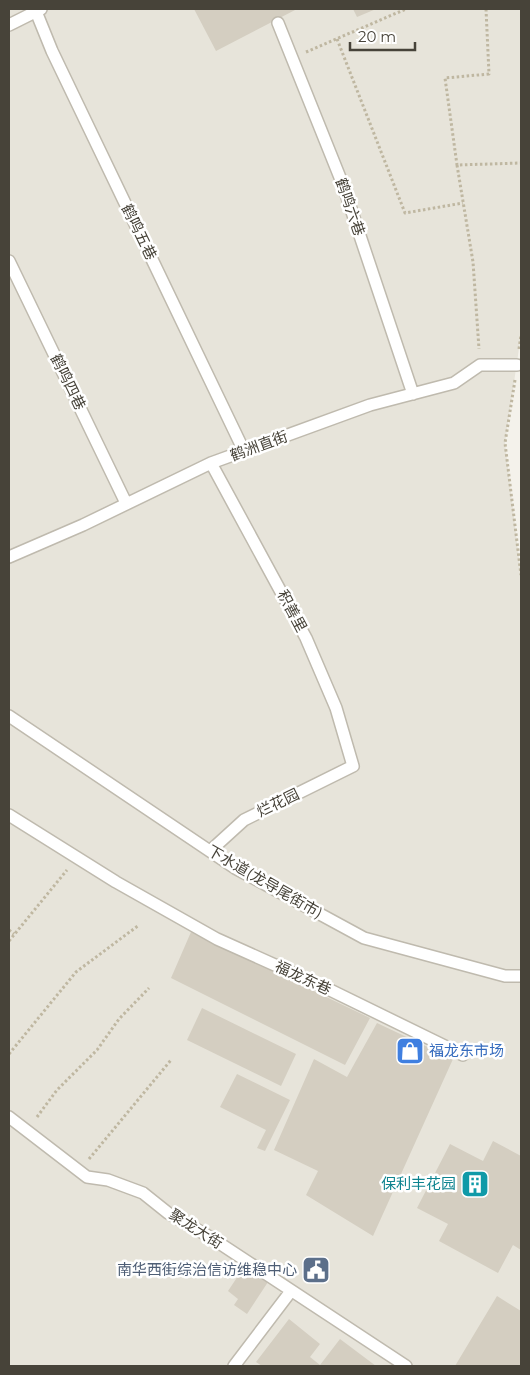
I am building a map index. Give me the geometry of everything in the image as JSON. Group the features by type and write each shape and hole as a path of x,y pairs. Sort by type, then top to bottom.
{"lane":[{"path":"9,25 37,10"},
{"name":"鹤鸣五巷","path":"37,10 52,51 244,451"},
{"name":"鹤鸣六巷","path":"278,23 343,184 413,394"},
{"name":"鹤鸣四巷","path":"9,261 126,503"},
{"path":"480,365 517,366"},
{"name":"鹤洲直街","path":"9,557 83,525 211,463 370,405 454,383 480,365"},
{"name":"积善里","path":"211,463 306,638 336,708 353,766"},
{"name":"下水道(龙导尾街市)","path":"9,716 235,868 364,938 505,976 521,976"},
{"name":"烂花园","path":"210,852 244,820 353,766"},
{"name":"福龙东巷","path":"9,815 77,858 217,939 326,988 463,1055"},
{"name":"聚龙大街","path":"9,1116 87,1177 108,1180 143,1193 168,1213 210,1237 406,1366"},
{"path":"234,1366 290,1291"}],"path":[{"path":"292,58 406,9"},
{"path":"480,365 473,262 445,78 489,74 486,9"},
{"path":"337,39 405,213 463,203"},
{"path":"457,165 521,163"},
{"path":"517,366 505,443 521,576"},
{"path":"9,941 77,858"},
{"path":"9,1054 76,972 140,925"},
{"path":"9,930 14,934"},
{"path":"27,1131 57,1090 97,1050 119,1019 149,988"},
{"path":"79,1171 171,1060"}],"shaded area":[{"path":"9,9 521,9 521,335 505,443 521,575 521,1366 9,1366"}],"building":[{"path":"194,9 297,9 216,51"},
{"path":"353,9 376,9 357,17"},
{"path":"191,932 370,1018 345,1065 171,978"},
{"path":"202,1008 296,1054 281,1086 187,1040"},
{"path":"377,1023 453,1059 373,1236 306,1195 318,1171 274,1150 314,1059 347,1077"},
{"path":"237,1074 290,1100 265,1151 257,1148 266,1130 220,1107"},
{"name":"保利丰花园","path":"493,1141 521,1156 521,1250 513,1245 498,1273 439,1241 448,1224 417,1208 450,1144 483,1161"},
{"path":"244,1267 268,1282 247,1314 234,1305 238,1299 228,1291"},
{"path":"497,1296 521,1311 521,1366 455,1366"},
{"path":"289,1319 320,1344 310,1357 320,1365 340,1339 376,1366 262,1366 256,1362"}],"place":[{"name":"福龙东市场","path":"410,1051"},
{"name":"保利丰花园","path":"475,1184"},
{"name":"南华西街综治信访维稳中心","path":"316,1270"}]}
